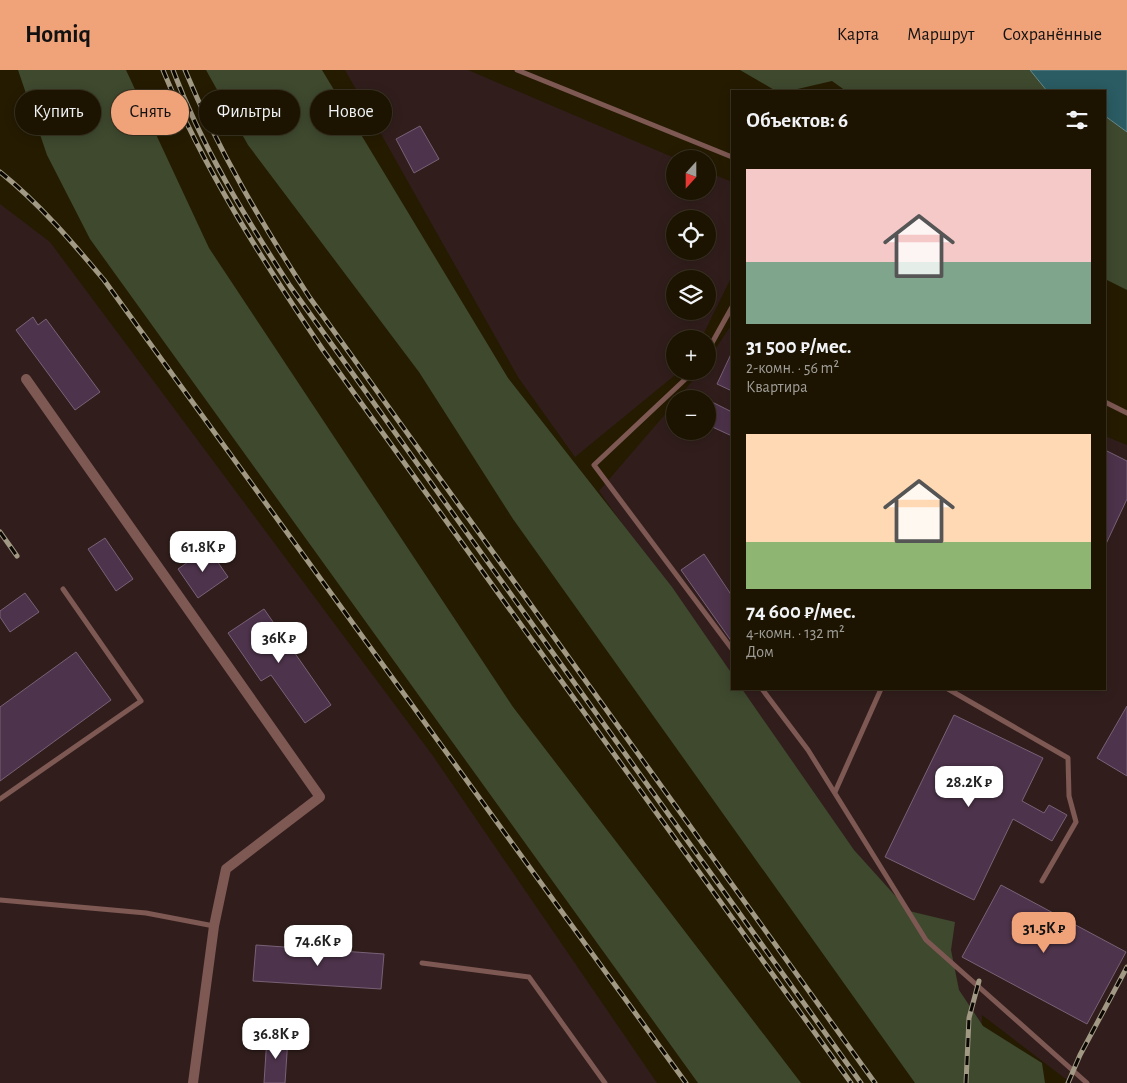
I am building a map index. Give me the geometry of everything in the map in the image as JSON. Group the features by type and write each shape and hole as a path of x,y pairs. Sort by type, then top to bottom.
{"street":[{"path":"26,379 320,797 226,869 214,926 193,1083"}],"lane":[{"path":"516,70 731,158"},
{"path":"716,336 731,309"},
{"path":"684,380 594,465 731,648"},
{"path":"1106,402 1127,412"},
{"path":"0,799 141,700 64,590"},
{"path":"763,690 808,750 926,940 1087,1083"},
{"path":"835,792 881,690"},
{"path":"950,690 1068,758 1069,796 1076,822 1042,881"},
{"path":"0,900 146,913 214,926"},
{"path":"422,963 529,977 605,1083"}],"shaded area":[{"path":"345,70 468,70 666,154 666,200 716,200 716,175 731,182 731,278 716,309 716,270 666,270 666,320 710,320 705,330 666,330 666,380 669,380 575,457 518,377 382,135 392,135 392,90 356,90"},
{"path":"0,204 50,242 433,756 657,1083 0,1083"},
{"path":"731,326 731,678 599,491 666,413 666,440 716,440 716,390 685,390 693,380 716,380 716,348"},
{"path":"1106,436 1127,445 1127,1083 1071,1083 982,1015 980,1057 947,981 740,690 1106,690"}],"green space":[{"path":"18,70 126,70 135,90 111,90 111,135 156,135 209,248 513,707 801,1083 698,1083 90,239 47,155 40,135 101,135 101,90 25,90"},
{"path":"206,70 322,70 334,90 310,90 310,135 361,135 508,378 672,587 731,673 731,690 743,690 854,850 909,911 955,922 951,950 959,990 983,1026 1042,1063 1045,1083 915,1083 513,519 419,372 242,135 300,135 300,90 217,90"},
{"path":"740,70 1030,70 1046,90 845,90 832,81 793,90 774,90"},
{"path":"1106,117 1127,132 1127,290 1106,280"}],"water":[{"path":"1030,70 1127,70 1127,132 1106,117 1106,90 1046,90"}],"building":[{"path":"420,126 439,159 414,173 396,139"},
{"path":"33,317 38,325 46,319 100,392 75,410 16,330"},
{"path":"731,354 731,391 717,384"},
{"path":"716,404 731,412 731,436 716,429"},
{"path":"1106,450 1127,461 1127,499 1106,544"},
{"path":"105,538 133,579 116,591 88,549"},
{"path":"208,548 228,577 198,598 178,569"},
{"path":"704,554 731,594 731,641 681,570"},
{"path":"25,593 39,612 10,632 0,617 0,611"},
{"path":"264,609 331,705 305,723 271,675 261,681 228,633"},
{"path":"76,652 111,700 0,781 0,707"},
{"path":"1127,706 1127,776 1097,758"},
{"path":"954,715 1043,758 1022,801 1044,813 1049,805 1067,815 1052,841 1013,819 974,900 885,857"},
{"path":"1001,885 1126,952 1087,1024 962,957"},
{"path":"256,945 384,954 381,989 253,981"},
{"path":"267,1037 288,1038 285,1083 264,1083"}],"railway":[{"path":"163,70 179,107 216,179 278,283 323,350 851,1083"},
{"path":"173,70 197,127 225,181 290,286 861,1083"},
{"path":"185,70 212,130 242,187 310,298 875,1083"},
{"path":"0,172 42,210 104,280 686,1083"},
{"path":"0,532 17,556"},
{"path":"1068,1083 1080,1055 1127,967"},
{"path":"966,1083 969,1018 979,981"}]}
